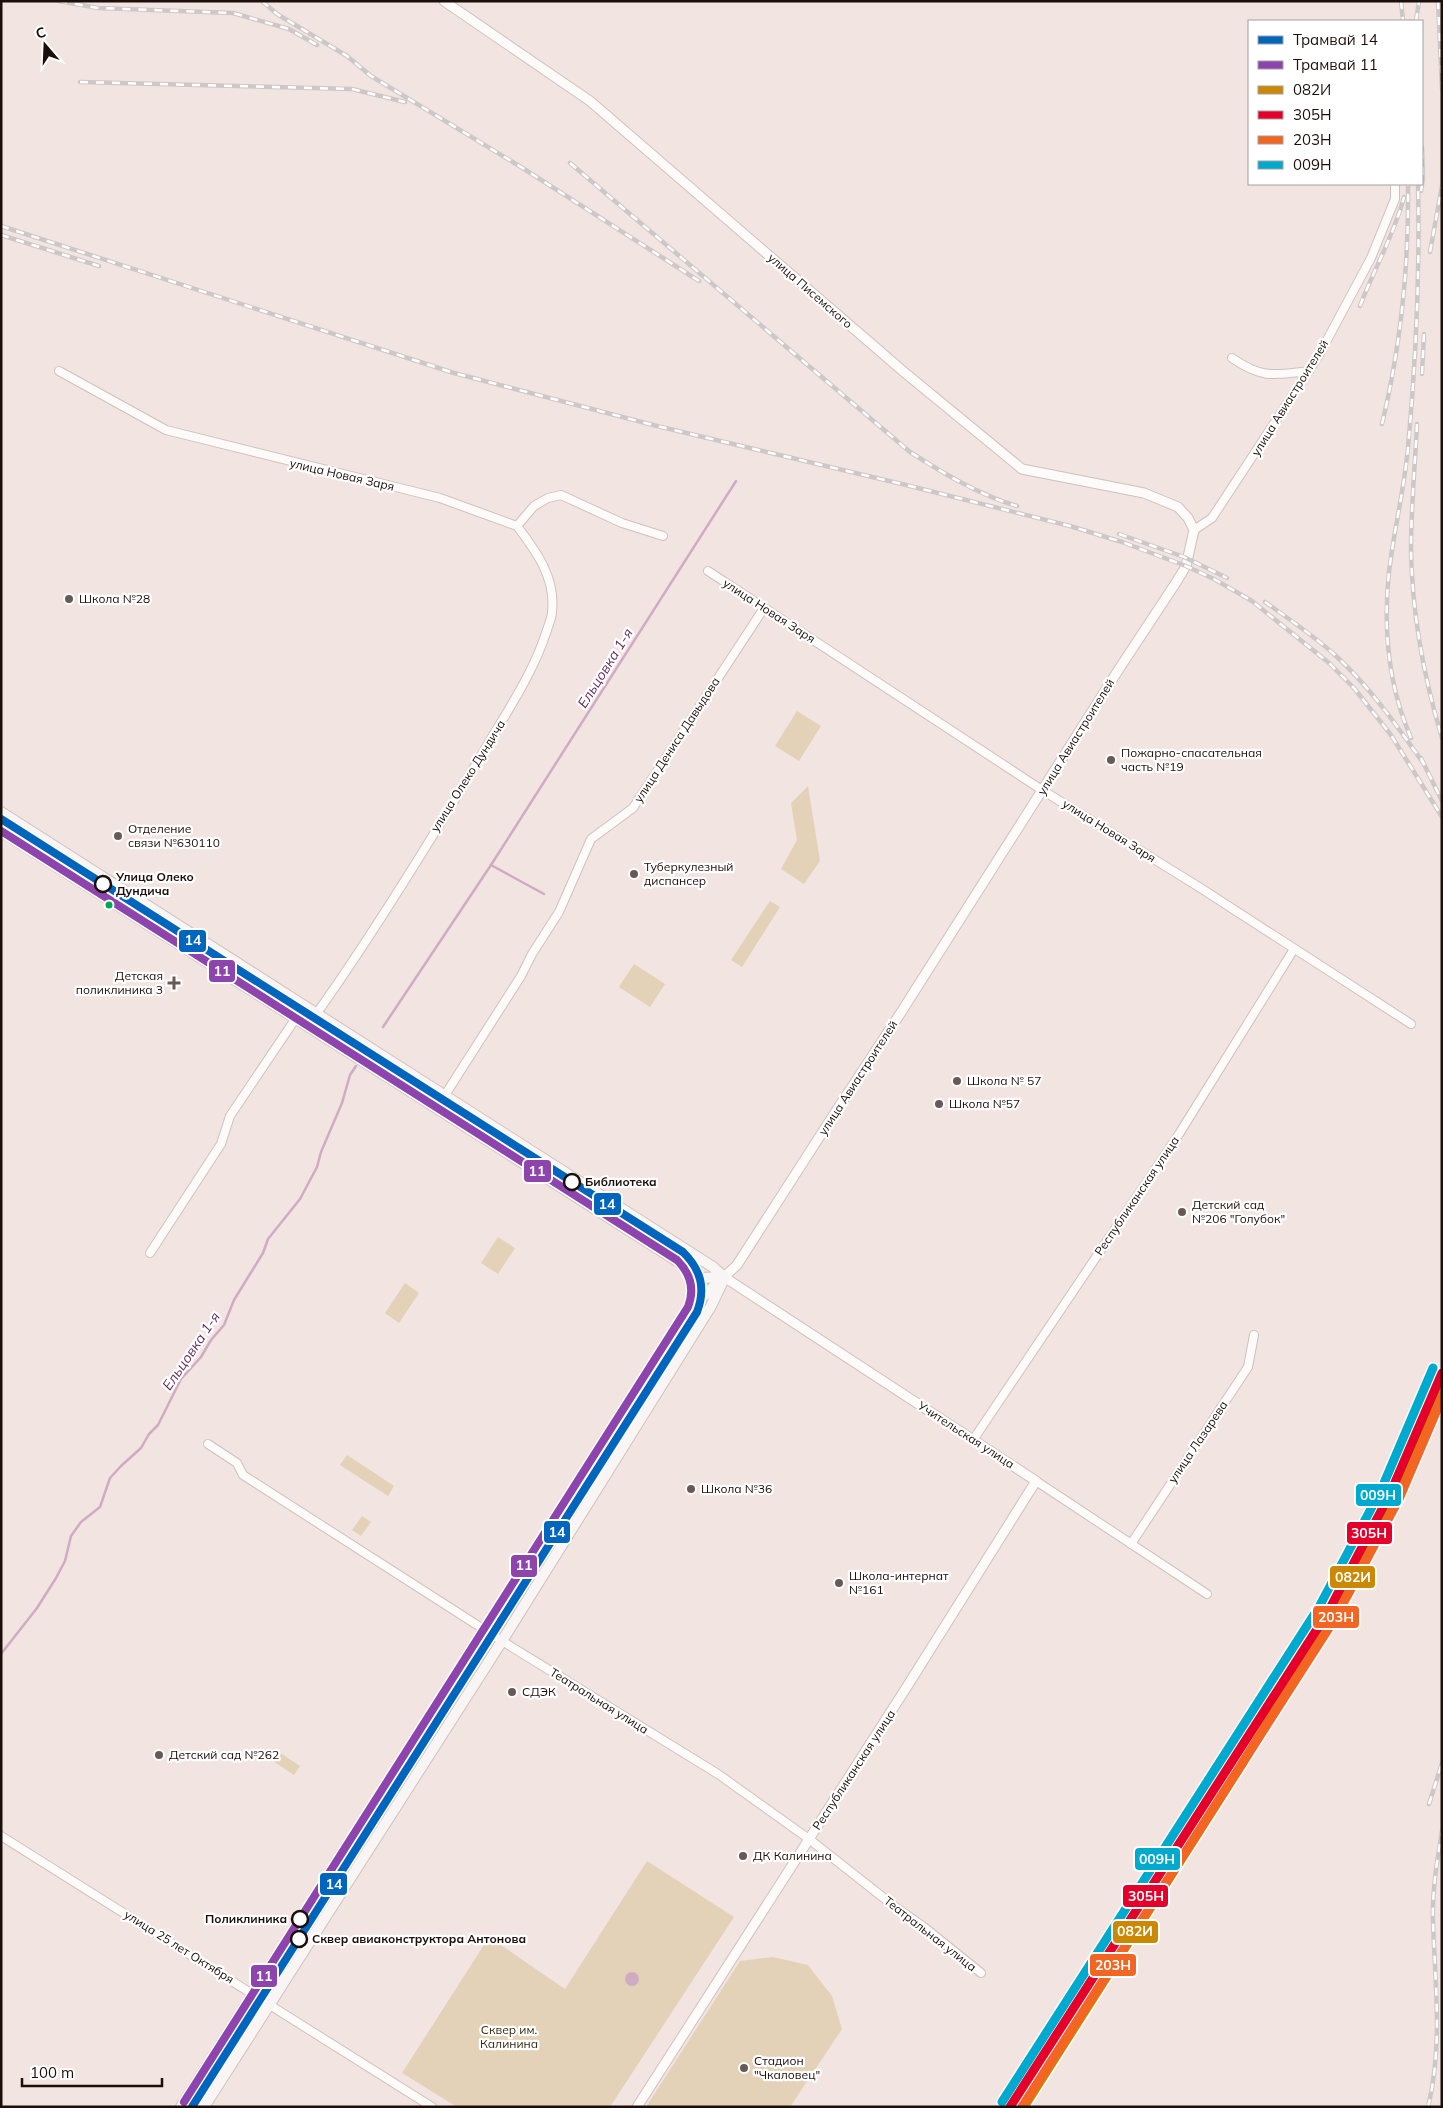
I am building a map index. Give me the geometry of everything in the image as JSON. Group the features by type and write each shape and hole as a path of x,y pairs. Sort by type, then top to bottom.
{"main road":[{"name":"Учительская улица","path":"1,812 713,1267 724,1277"},
{"path":"1,831 685,1266 692,1274 701,1278 724,1277"},
{"path":"690,1309 696,1290 692,1274"},
{"name":"улица Авиастроителей","path":"181,2107 484,1629 690,1309 724,1277"},
{"name":"улица Авиастроителей","path":"204,2107 502,1641 711,1306 724,1277"}],"street":[{"name":"улица Писемского","path":"444,1 590,101 904,372 1022,469 1144,493 1178,507 1188,518 1194,530"},
{"name":"улица Авиастроителей","path":"724,1277 738,1265 1186,566 1194,530 1212,518 1309,370 1371,258 1395,199 1395,185"},
{"path":"1232,358 1249,370 1272,375 1309,370"},
{"name":"улица Новая Заря","path":"60,371 166,430 440,498 517,526"},
{"path":"517,526 534,506 548,498 561,495 622,523 663,536"},
{"name":"улица Олеко Дундича","path":"317,1013 371,933 474,767 521,690 541,651 552,612 550,582 537,552 517,526"},
{"name":"улица Новая Заря","path":"708,571 1042,790 1199,887 1411,1024"},
{"name":"улица Дениса Давыдова","path":"445,1095 521,976 558,912 591,839 633,808 764,608"},
{"name":"Республиканская улица","path":"973,1440 1179,1134 1294,949"},
{"path":"150,1253 221,1144 230,1116 304,1006"},
{"name":"Учительская улица","path":"724,1277 1207,1594"},
{"name":"улица Лазарева","path":"1131,1544 1248,1367 1254,1335"},
{"name":"Театральная улица","path":"208,1444 237,1463 243,1475 502,1641 718,1774 809,1839 981,1973"},
{"name":"Республиканская улица","path":"636,2107 1036,1481"},
{"name":"улица 25 лет Октября","path":"1,1836 432,2107"}],"green space":[{"path":"797,711 821,726 799,761 775,746"},
{"path":"808,786 820,861 804,884 781,869 797,840 791,803"},
{"path":"770,901 780,907 742,967 731,960"},
{"path":"634,964 665,984 650,1007 619,987"},
{"path":"498,1237 515,1248 498,1274 481,1263"},
{"path":"405,1283 419,1293 399,1323 385,1313"},
{"path":"347,1455 394,1486 388,1496 340,1465"},
{"path":"362,1516 371,1522 361,1536 352,1530"},
{"path":"273,1748 300,1766 294,1775 267,1757"},
{"name":"Сквер им. Калинина","path":"647,1861 734,1917 610,2107 457,2107 402,2073 489,1937 565,1989"},
{"name":"Стадион \"Чкаловец\"","path":"773,1957 808,1965 832,1996 842,2029 790,2107 646,2107 740,1961"}],"shaded area":[{"path":"629,1972 635,1972 639,1979 635,1986 629,1986 625,1982 625,1976"}],"waterway":[{"name":"Ельцовка 1-я","path":"491,865 736,481"},
{"name":"Ельцовка 1-я","path":"383,1027 491,865 544,894"},
{"name":"Ельцовка 1-я","path":"1,1654 37,1608 56,1578 65,1561 71,1536 81,1522 100,1507 110,1478 141,1448 149,1434 158,1425 181,1379 201,1357 211,1340 224,1325 234,1300 263,1253 268,1239 300,1199 317,1167 321,1152 342,1103 350,1075 356,1066"}],"railway":[{"path":"59,1 98,8 233,13 289,29 317,45"},
{"path":"262,1 277,14 347,56 371,76 521,167 699,281"},
{"path":"1401,1 1403,20"},
{"path":"1416,20 1419,1"},
{"path":"1438,1 1442,89"},
{"path":"80,82 352,89 405,102"},
{"path":"570,163 910,452 975,490 1017,506"},
{"path":"1382,424 1399,335 1407,245 1408,185"},
{"path":"1411,738 1403,718 1392,677 1387,636 1387,593 1408,448 1417,316 1418,185"},
{"path":"1421,191 1422,185"},
{"path":"1430,252 1442,186"},
{"path":"1360,306 1395,225 1404,197"},
{"path":"1,226 454,373 657,426 1070,526 1122,542 1186,566 1214,579 1252,601 1329,663 1354,688 1391,735 1442,817"},
{"path":"1,235 99,266"},
{"path":"1422,374 1424,334"},
{"path":"1417,424 1412,503 1412,574 1420,645 1442,738"},
{"path":"1119,534 1184,557 1227,578"},
{"path":"1265,602 1319,641 1348,667 1404,735 1424,764"},
{"path":"1421,758 1442,801"},
{"path":"1429,1804 1442,1763"},
{"path":"1428,2107 1433,2084 1437,2038 1433,1899 1442,1831"}],"tram line":[{"name":"14","path":"1,819 683,1252 694,1266 700,1280 701,1295 697,1312 192,2107"},
{"name":"11","path":"1,831 677,1260 686,1271 691,1288 688,1307 184,2102"}],"transit line":[{"name":"009Н","path":"1002,2102 1319,1607 1381,1490 1433,1368"},
{"name":"305Н","path":"1010,2107 1328,1612 1390,1494 1442,1373"},
{"name":"082И","path":"1024,2107 1242,1764 1333,1615 1395,1496 1442,1390"},
{"name":"203Н","path":"1022,2107 1336,1617 1399,1499 1442,1398"}],"place":[{"name":"Школа №28","path":"69,599"},
{"name":"Пожарно-спасательная часть №19","path":"1111,760"},
{"name":"Отделение связи №630110","path":"118,836"},
{"name":"Туберкулезный диспансер","path":"634,874"},
{"name":"Улица Олеко Дундича","path":"103,884"},
{"name":"Детская поликлиника 3","path":"174,983"},
{"name":"Школа № 57","path":"957,1081"},
{"name":"Школа №57","path":"939,1104"},
{"name":"Библиотека","path":"572,1182"},
{"name":"Детский сад №206 \"Голубок\"","path":"1182,1212"},
{"name":"Школа №36","path":"691,1489"},
{"name":"Школа-интернат №161","path":"839,1583"},
{"name":"СДЭК","path":"512,1692"},
{"name":"Детский сад №262","path":"159,1755"},
{"name":"ДК Калинина","path":"743,1856"},
{"name":"Поликлиника","path":"300,1919"},
{"name":"Сквер авиаконструктора Антонова","path":"299,1939"},
{"name":"Стадион \"Чкаловец\"","path":"744,2068"}]}
